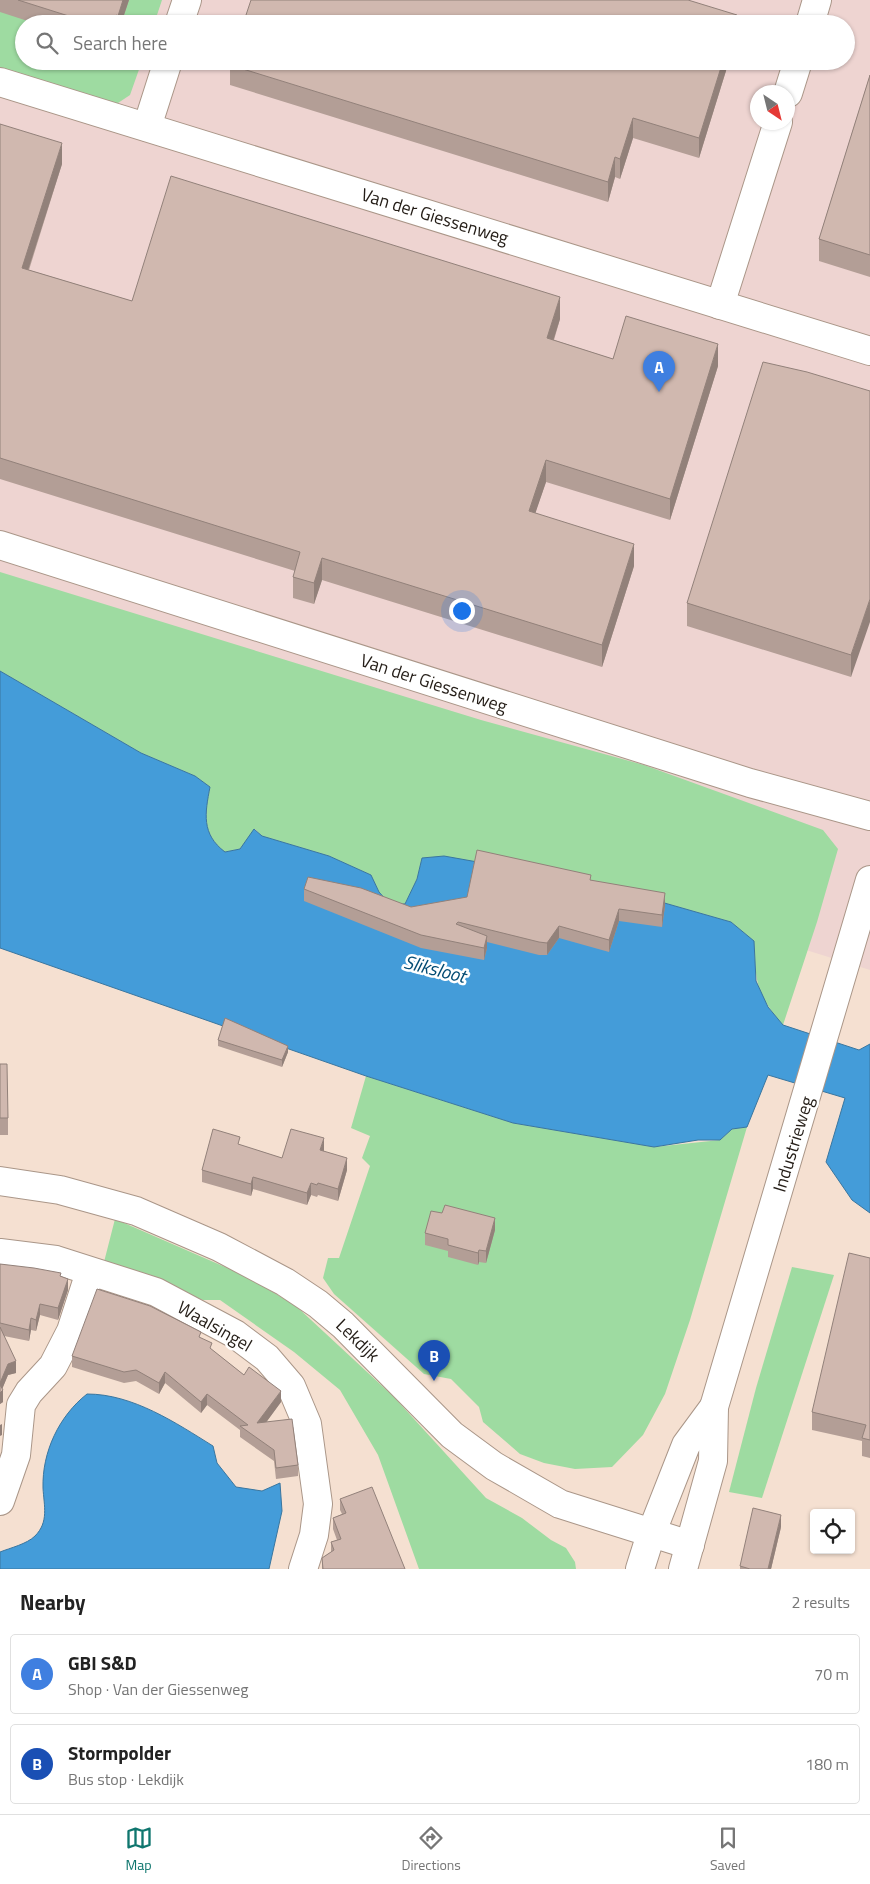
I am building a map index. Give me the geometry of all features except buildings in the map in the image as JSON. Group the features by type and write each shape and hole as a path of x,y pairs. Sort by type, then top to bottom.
{"street":[{"path":"182,15 186,0"},
{"path":"813,15 817,0"},
{"path":"147,127 165,70"},
{"path":"790,85 795,70"},
{"name":"Van der Giessenweg","path":"0,82 870,351"},
{"path":"720,305 775,130"},
{"name":"Van der Giessenweg","path":"0,545 750,783 870,816"},
{"name":"Industrieweg","path":"686,1557 713,1461 714,1407 870,880"},
{"name":"Lekdijk","path":"0,1181 60,1190 136,1211 220,1246 285,1282 318,1304 343,1325 452,1435 494,1466 560,1504 651,1534 686,1557"},
{"name":"Waalsingel","path":"0,1253 56,1260 156,1292 235,1334 267,1358 291,1386 307,1424 318,1504 314,1535 303,1569"},
{"path":"0,1500 16,1455 21,1405 29,1392 53,1366 71,1330 90,1272"},
{"name":"Industrieweg","path":"640,1569 651,1534 686,1445 714,1407"}],"shaded area":[{"path":"0,0 870,0 870,970 650,901 0,686"}],"green space":[{"path":"0,0 162,0 157,15 15,15 15,70 139,70 130,95 115,105 0,69"},
{"path":"0,572 481,720 644,765 823,830 838,849 817,922 783,1025 762,995 755,967 754,941 731,922 640,896 422,858 417,879 405,904 390,904 379,892 371,875 329,856 262,836 255,829 240,849 225,852 217,845 208,830 206,814 210,787 195,776 141,753 0,671"},
{"path":"366,1076 513,1123 654,1147 720,1140 732,1129 747,1127 690,1320 665,1394 643,1435 612,1467 575,1469 544,1463 520,1454 483,1422 479,1407 451,1379 424,1374 334,1294 323,1278 328,1258 339,1258 370,1166 362,1158 370,1136 351,1128"},
{"path":"115,1219 248,1277 296,1306 394,1397 486,1498 522,1518 551,1540 566,1548 575,1562 576,1569 419,1569 378,1455 340,1390 294,1352 220,1300 203,1300 104,1262"},
{"path":"792,1267 834,1275 762,1498 729,1492 756,1388"}],"water":[{"name":"Sliksloot","path":"0,671 141,753 195,776 210,787 206,814 208,830 217,845 225,852 240,849 254,829 262,836 329,856 371,875 379,892 390,904 405,904 417,879 422,858 444,856 539,873 640,896 731,922 754,941 756,981 768,1007 783,1025 859,1050 870,1044 870,1213 852,1200 826,1162 845,1098 768,1075 747,1127 732,1129 720,1140 698,1140 654,1147 513,1123 366,1076 0,948"},
{"path":"87,1394 104,1395 137,1404 169,1419 199,1437 213,1446 217,1463 236,1487 262,1491 280,1483 282,1511 269,1569 0,1569 0,1552 32,1539 42,1525 45,1514 43,1475 49,1448 68,1413"}],"place":[{"name":"GBI S&D","path":"659,392"},
{"name":"Stormpolder","path":"434,1381"}]}
